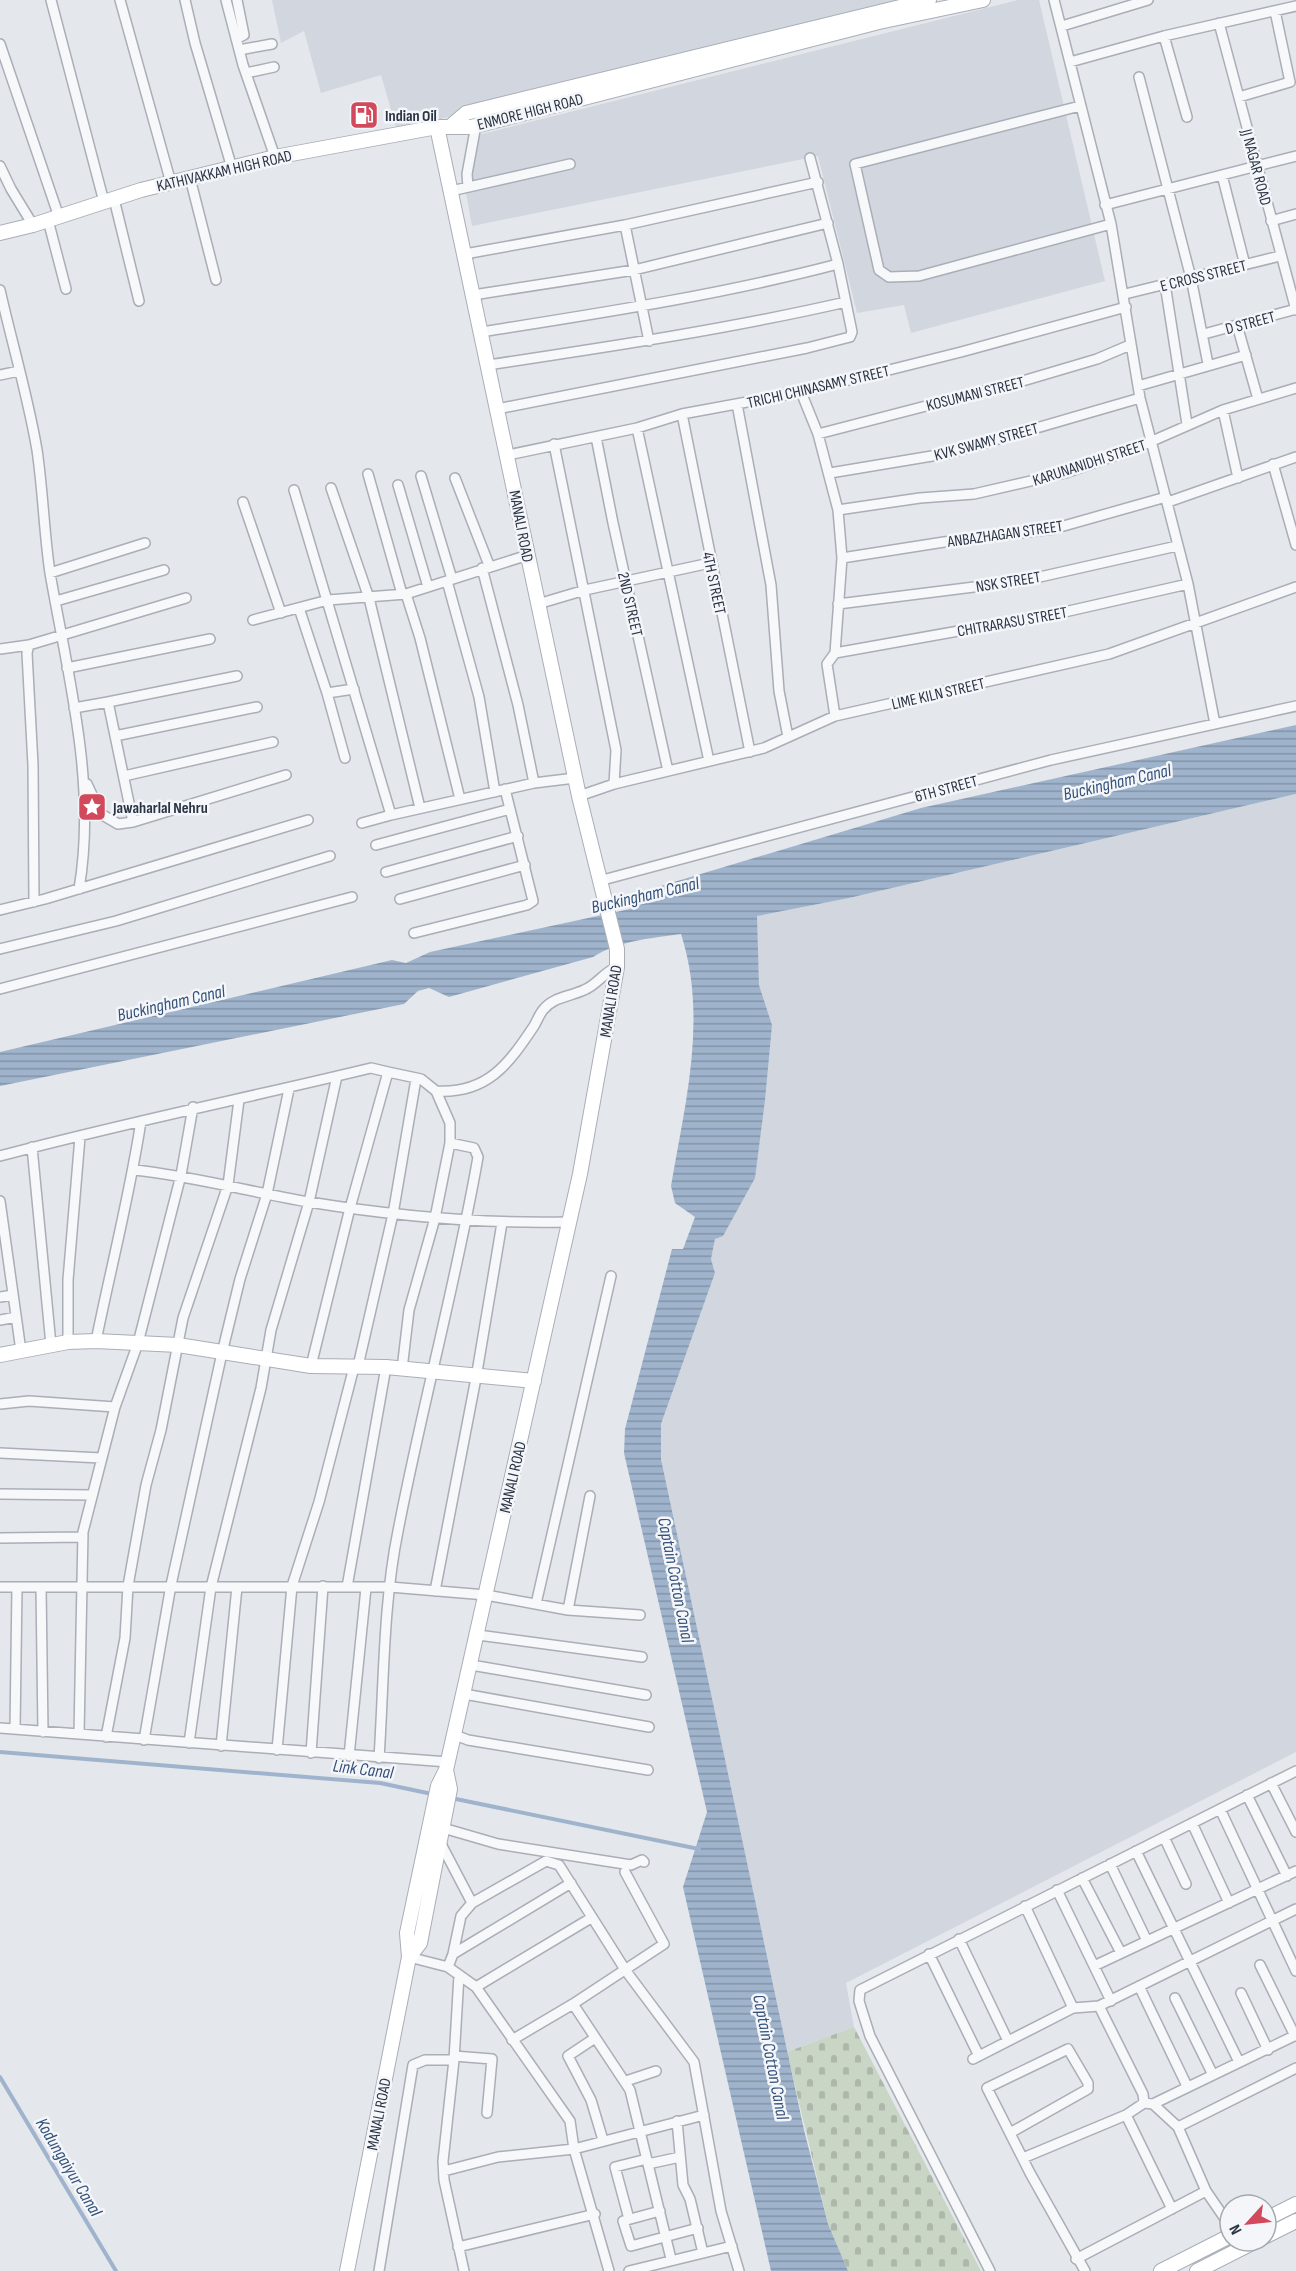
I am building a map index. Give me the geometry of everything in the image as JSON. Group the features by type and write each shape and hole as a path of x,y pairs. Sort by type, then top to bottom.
{"main road":[{"name":"ENMORE HIGH ROAD","path":"452,125 466,113 929,0"},
{"name":"ENMORE HIGH ROAD","path":"452,125 476,125 879,22 983,0"},
{"name":"KATHIVAKKAM HIGH ROAD","path":"0,232 33,225 171,183 275,157 452,125"},
{"name":"MANALI ROAD","path":"409,1957 420,1942 440,1826 447,1766 580,1174 617,967 617,949 604,904 575,778 437,127"},
{"path":"0,1355 68,1342 138,1343 178,1345 311,1366 386,1367 476,1378 534,1381"},
{"name":"MANALI ROAD","path":"347,2271 409,1957 407,1933 440,1826"},
{"path":"1278,2212 1296,2204"},
{"path":"1278,2230 1296,2221"},
{"path":"1161,2271 1218,2242"},
{"path":"1197,2271 1232,2253"}],"street":[{"path":"51,0 139,301"},
{"path":"120,0 171,183"},
{"path":"185,0 195,43 232,168"},
{"path":"226,0 246,73 275,157"},
{"path":"236,39 244,35 237,0"},
{"path":"1054,0 1111,224 1125,294 1130,345 1140,398 1188,584 1215,724"},
{"path":"1062,26 1148,0"},
{"path":"1070,62 1164,36 1296,6"},
{"path":"1239,97 1290,82 1275,11"},
{"name":"JJ NAGAR ROAD","path":"1219,23 1296,309"},
{"path":"1164,36 1187,117"},
{"path":"0,44 53,218 66,289"},
{"path":"239,50 272,44"},
{"path":"246,73 274,67"},
{"path":"1139,77 1191,278 1204,334 1208,364"},
{"path":"1080,106 855,165 879,270 889,277 919,276 1111,224"},
{"path":"468,187 467,174 476,125"},
{"path":"1105,205 1296,156"},
{"path":"497,409 846,339 852,332 838,264 810,158"},
{"path":"451,191 570,164"},
{"path":"0,166 33,225"},
{"path":"1222,175 1245,265"},
{"path":"190,178 216,280"},
{"path":"465,254 625,225 818,182"},
{"path":"1271,221 1296,214"},
{"path":"473,295 634,270 828,223"},
{"path":"625,225 649,341"},
{"name":"E CROSS STREET","path":"1125,294 1280,256"},
{"path":"481,332 643,307 748,287 838,264"},
{"path":"1165,285 1187,424"},
{"path":"0,290 37,451 50,573 74,708 83,777 86,849 79,889"},
{"path":"488,365 649,341 846,302"},
{"name":"TRICHI CHINASAMY STREET","path":"508,455 637,428 682,414 801,392 1126,307"},
{"name":"D STREET","path":"1204,334 1296,309"},
{"path":"1238,325 1258,399"},
{"name":"KOSUMANI STREET","path":"818,434 1026,380 1097,359 1130,345"},
{"path":"1138,386 1204,368 1208,364 1246,355"},
{"path":"0,375 19,370"},
{"name":"KARUNANIDHI STREET","path":"838,510 920,498 974,494 1065,473 1152,441 1223,410 1296,388"},
{"path":"801,392 818,434 838,510 842,558 835,653 827,664 835,716"},
{"name":"KVK SWAMY STREET","path":"830,473 950,453 1140,398"},
{"path":"737,404 771,585 778,691 788,737"},
{"path":"1223,410 1238,478"},
{"name":"4TH STREET","path":"682,414 750,752"},
{"path":"637,428 709,761"},
{"name":"2ND STREET","path":"596,437 668,771"},
{"path":"554,444 616,750 614,784"},
{"name":"ANBAZHAGAN STREET","path":"842,558 944,542 1053,529 1167,500 1296,457"},
{"path":"1273,464 1296,545"},
{"path":"368,474 404,594 420,638 460,799"},
{"path":"414,933 531,904 534,897 510,809 500,790 450,580 421,476"},
{"path":"455,478 486,567 534,783"},
{"path":"398,485 428,587"},
{"path":"331,488 369,598 420,808"},
{"path":"294,490 391,815"},
{"path":"243,502 280,613"},
{"path":"50,573 145,543"},
{"name":"NSK STREET","path":"838,604 1022,581 1177,546"},
{"path":"253,620 328,600 404,594 528,555"},
{"path":"538,604 585,590 710,562"},
{"path":"56,601 164,570"},
{"name":"CHITRARASU STREET","path":"835,653 1060,613 1188,584"},
{"name":"LIME KILN STREET","path":"579,796 614,784 750,752 835,716 1109,654 1296,587"},
{"path":"0,649 29,645 61,633 186,598"},
{"path":"299,608 327,693 345,758"},
{"path":"67,668 210,639"},
{"path":"29,645 27,653 33,765 34,902"},
{"path":"74,708 237,676"},
{"path":"327,693 354,689"},
{"path":"108,702 133,822"},
{"name":"6TH STREET","path":"599,881 1051,760 1296,706"},
{"path":"115,736 256,707"},
{"path":"124,776 273,742"},
{"path":"83,777 101,814 118,824 133,822 286,775"},
{"path":"362,823 500,790 575,778"},
{"path":"376,845 510,809"},
{"path":"0,910 79,889 308,820"},
{"path":"386,872 518,836"},
{"path":"0,949 116,921 330,856"},
{"path":"400,898 525,865"},
{"path":"0,989 352,897"},
{"path":"436,1091 474,1087 496,1074 518,1049 541,1011 550,1003 597,983 608,970 617,967"},
{"path":"0,1156 193,1107 289,1089 370,1068 421,1079 436,1091 448,1117 450,1143 435,1218 409,1310 402,1369"},
{"path":"311,1366 350,1208 388,1072"},
{"path":"189,1743 211,1587 266,1359 309,1202 337,1076"},
{"path":"277,1750 292,1586 319,1502 353,1371 358,1366 393,1214 416,1079"},
{"path":"144,1740 171,1585 222,1353 240,1279 267,1194 289,1089"},
{"path":"106,1737 125,1638 128,1586 146,1485 183,1318 228,1185 239,1100"},
{"path":"79,1734 83,1537 101,1458 115,1407 138,1343 181,1175 193,1107"},
{"path":"96,1341 122,1214 134,1170 141,1121"},
{"path":"68,1342 68,1280 81,1137"},
{"path":"379,1758 390,1587 398,1533 467,1220 476,1151 474,1148 450,1143"},
{"path":"33,1147 51,1346"},
{"path":"134,1170 181,1175 309,1202 393,1214 502,1223 568,1222"},
{"path":"0,1201 4,1261 13,1295 21,1351"},
{"path":"435,1591 476,1378 502,1223"},
{"path":"536,1604 611,1276"},
{"path":"0,1297 13,1295"},
{"path":"0,1320 16,1317"},
{"path":"347,1587 386,1367"},
{"path":"0,1404 29,1401 115,1407"},
{"path":"0,1453 101,1458"},
{"path":"0,1494 92,1495"},
{"path":"568,1610 590,1496"},
{"path":"0,1538 83,1537"},
{"path":"0,1587 171,1585 390,1587 486,1595 568,1610 640,1615"},
{"path":"311,1753 322,1586"},
{"path":"15,1729 17,1587"},
{"path":"41,1587 44,1732"},
{"path":"221,1746 237,1587"},
{"path":"349,1756 366,1588"},
{"path":"478,1635 642,1656"},
{"path":"471,1665 646,1695"},
{"path":"464,1694 650,1727"},
{"path":"0,1728 379,1758 447,1766"},
{"path":"455,1735 468,1740 648,1770"},
{"path":"990,2271 870,2036 859,2001 860,1990 1296,1771"},
{"path":"1271,1783 1296,1832"},
{"path":"1247,1795 1287,1876"},
{"path":"1220,1809 1296,1971"},
{"path":"1192,1823 1229,1903"},
{"path":"440,1826 498,1844 631,1865 642,1860 644,1862"},
{"path":"440,1826 472,1904"},
{"path":"1164,1837 1186,1884"},
{"path":"1136,1851 1239,2062"},
{"path":"448,1966 453,1954 460,1916 472,1904 546,1861 559,1865 626,1971 694,2062 721,2211 739,2271"},
{"path":"1110,1864 1147,1941"},
{"path":"1094,1966 1296,1871"},
{"path":"512,2040 626,1971 664,1944 625,1872"},
{"path":"1082,1878 1121,1953"},
{"path":"453,1954 571,1883"},
{"path":"1057,1890 1111,2001"},
{"path":"1025,1906 1073,2008"},
{"path":"929,1954 976,2058 1073,2008 1100,2006 1111,2001 1296,1909"},
{"path":"476,1987 591,1918"},
{"path":"959,1939 1008,2041"},
{"path":"409,1957 448,1966 476,1987 570,2121 574,2149 595,2214 609,2271"},
{"path":"1023,2158 1126,2115 1295,2035 1260,1965"},
{"path":"459,1975 444,2171 464,2271"},
{"path":"1139,1986 1187,2086"},
{"path":"1241,1992 1268,2049"},
{"path":"1175,1998 1214,2075"},
{"path":"573,2004 626,2081 671,2259"},
{"path":"1100,2006 1143,2094 1149,2104 1178,2127 1206,2191 1218,2208"},
{"path":"595,2038 568,2056 591,2100 603,2140"},
{"path":"1010,2133 1088,2089 1088,2083 1068,2049 987,2088 1010,2133 1023,2158 1076,2259 1085,2271"},
{"path":"379,2271 413,2065 425,2060 492,2059 487,2113"},
{"path":"1178,2127 1296,2068"},
{"path":"626,2081 656,2071"},
{"path":"444,2171 498,2157 574,2149 704,2115"},
{"path":"1126,2115 1172,2209"},
{"path":"677,2121 683,2185 698,2228 703,2253"},
{"path":"629,2219 615,2167 680,2157"},
{"path":"1076,2259 1206,2191"},
{"path":"660,2211 623,2221 631,2246 698,2228"},
{"path":"458,2247 595,2214"},
{"path":"629,2271 732,2246"}],"shaded area":[{"name":"Indian Oil","path":"272,0 907,0 397,130 381,75 321,93 304,31 281,43"},
{"path":"1018,0 1039,0 1105,281 911,333 904,305 857,313 818,156 472,226 466,193 478,135"},
{"path":"1296,794 1296,1752 846,1983 854,2027 787,2052 661,1459 661,1424 715,1273 711,1259 715,1239 772,1025 759,985 756,916 849,898"}],"green space":[{"path":"854,2027 981,2271 848,2271 828,2224 787,2052"}],"water":[{"path":"1296,725 1296,794 849,898 757,916 759,985 772,1025 755,1178 723,1236 715,1239 711,1259 715,1273 661,1424 661,1459 804,2130 828,2224 848,2271 771,2271 683,1887 707,1812 624,1453 625,1429 672,1249 683,1249 695,1217 675,1203 671,1186 687,1092 693,1029 693,997 689,966 681,934 624,944 593,957 449,997 429,988 418,991 404,1004 0,1086 0,1052 392,960 406,963 430,952 630,909 644,891 921,808"}],"waterway":[{"name":"Link Canal","path":"0,1752 380,1783 432,1794"},
{"name":"Link Canal","path":"451,1798 699,1849"},
{"name":"Kodungaiyur Canal","path":"0,2077 116,2271"}],"place":[{"name":"Indian Oil","path":"364,115"},
{"name":"Jawaharlal Nehru","path":"92,807"}],"water label":[{"name":"Buckingham Canal","path":"1117,782"},
{"name":"Buckingham Canal","path":"645,895"},
{"name":"Buckingham Canal","path":"171,1003"},
{"name":"Captain Cotton Canal","path":"676,1580"},
{"name":"Captain Cotton Canal","path":"771,2057"}]}
